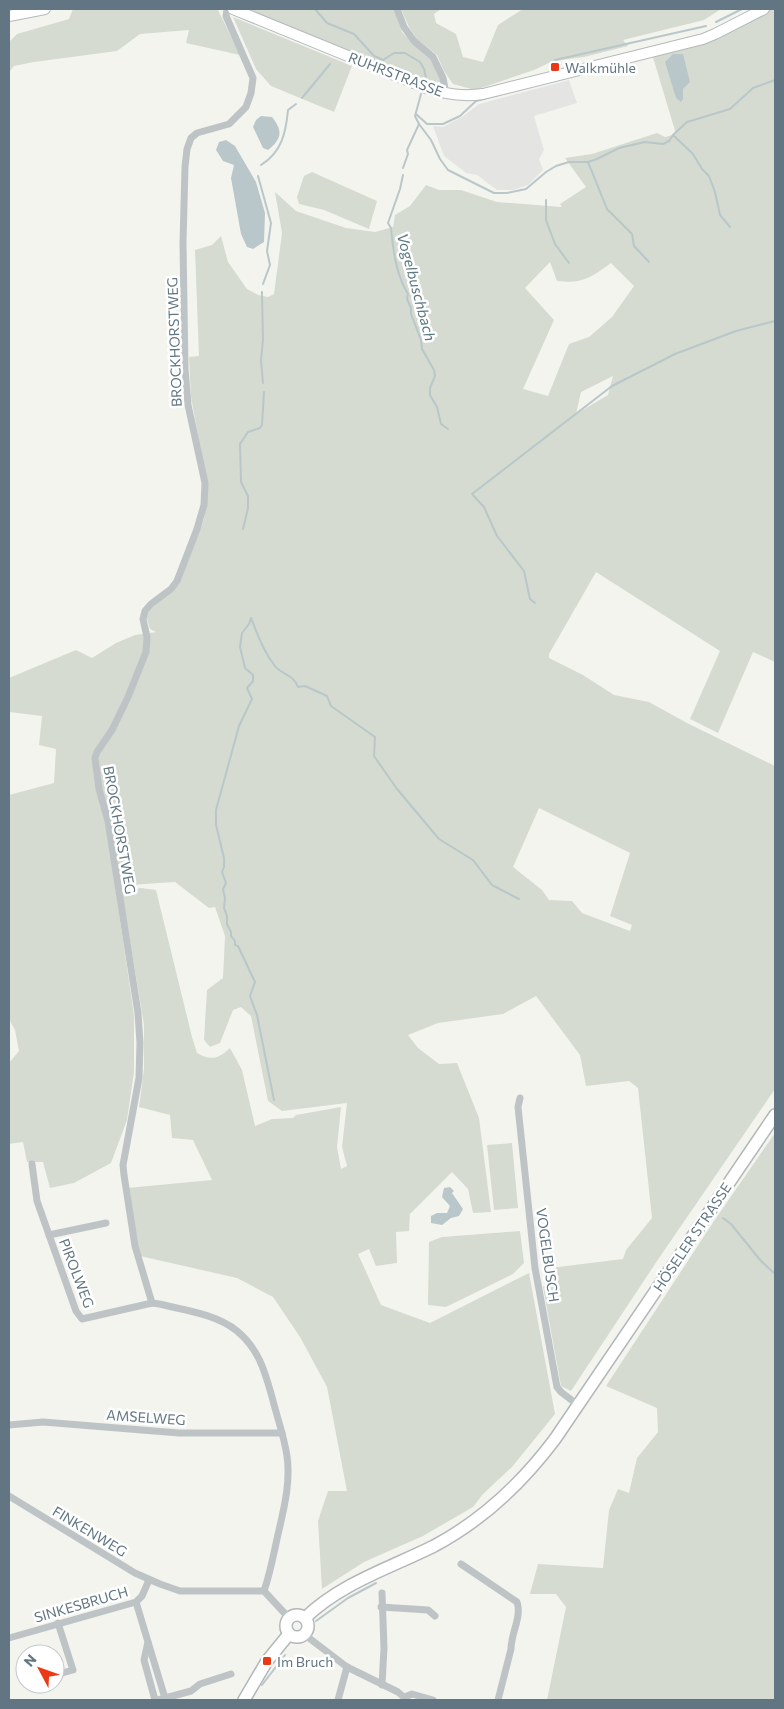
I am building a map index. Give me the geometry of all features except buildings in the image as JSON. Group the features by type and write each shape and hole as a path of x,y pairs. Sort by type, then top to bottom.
{"main road":[{"path":"9,16 45,9"},
{"name":"RUHRSTRASSE","path":"233,9 426,88 446,94 468,96 484,94 703,39 764,9"},
{"name":"HÖSELER STRASSE","path":"305,1618 360,1580 435,1545 462,1530 511,1491 536,1464 578,1405 775,1115"},
{"path":"298,1615 305,1618 308,1626 305,1635 297,1638 289,1634 286,1626 289,1618 298,1615"},
{"path":"244,1700 259,1672 289,1634"}],"street":[{"name":"BROCKHORSTWEG","path":"152,1303 135,1246 125,1188 124,1165 140,1063 138,1013 108,821 99,789 95,758 112,730 128,697 146,652 147,636 143,618 145,611 151,604 171,590 177,581 198,529 204,505 205,483 188,405 185,368 183,243 185,167 187,148 191,138 197,132 228,124 246,107 252,93 253,78 226,16 227,9"},
{"path":"398,9 404,27 414,41 433,57 443,78 446,94"},
{"name":"VOGELBUSCH","path":"520,1098 518,1107 535,1268 557,1387 578,1405"},
{"name":"PIROLWEG","path":"32,1164 37,1201 76,1311 82,1319 152,1303"},
{"name":"PIROLWEG","path":"49,1235 106,1223"},
{"path":"152,1303 216,1319 236,1330 247,1340 262,1363 282,1433 287,1458 288,1481 269,1578 264,1591 289,1618"},
{"name":"AMSELWEG","path":"9,1425 43,1422 179,1433 282,1433"},
{"name":"FINKENWEG","path":"9,1496 149,1580 180,1590 264,1591"},
{"path":"461,1564 517,1602 519,1609 498,1700"},
{"name":"SINKESBRUCH","path":"9,1638 136,1602 142,1596 149,1580"},
{"path":"382,1593 381,1607 384,1648 382,1685"},
{"path":"136,1602 148,1642 159,1700 191,1691 200,1684 231,1674"},
{"path":"381,1607 428,1610 435,1616"},
{"path":"58,1623 65,1644"},
{"path":"305,1635 347,1667 398,1692 406,1699 412,1694 433,1700"},
{"path":"65,1645 73,1670 65,1672"},
{"path":"338,1700 347,1667"}],"shaded area":[{"path":"73,9 218,10 240,55 186,43 189,30 140,34 117,51 34,62 14,66 9,72 9,42 17,34 69,19"},
{"path":"248,9 394,9 402,32 430,59 443,83 380,64"},
{"path":"401,9 441,9 434,14 436,23 456,34 463,57 483,62 498,25 523,9 721,9 704,20 623,40 628,46 584,57 553,61 534,70 475,90 453,84 444,71 437,55 417,39"},
{"path":"771,9 775,9 775,662 753,652 718,733 690,719 720,651 596,572 549,654 549,658 583,675 614,695 649,702 687,723 775,766 775,1089 657,1261 571,1391 561,1386 543,1287 550,1280 550,1268 623,1259 626,1250 652,1218 638,1088 629,1081 586,1086 580,1055 536,996 503,1014 438,1023 408,1035 418,1048 439,1064 457,1063 479,1118 491,1212 473,1213 468,1189 452,1172 410,1214 409,1231 396,1232 397,1263 376,1266 369,1249 358,1254 381,1305 430,1323 529,1273 555,1414 512,1467 483,1494 473,1507 423,1536 364,1562 322,1589 318,1521 328,1491 347,1491 327,1387 300,1337 273,1297 237,1278 140,1256 127,1188 212,1180 193,1140 172,1138 170,1115 139,1107 144,1069 144,1025 122,892 141,888 156,890 197,1053 215,1058 230,1048 242,1070 255,1126 272,1119 293,1118 296,1115 341,1107 337,1147 341,1169 347,1166 342,1147 347,1103 282,1111 268,1101 251,1016 241,1007 233,1010 220,1043 210,1047 204,1040 207,990 223,978 225,936 215,907 209,908 175,882 115,886 134,1015 134,1072 127,1120 111,1163 74,1183 50,1188 43,1162 27,1162 23,1142 9,1144 9,1063 19,1051 15,1030 9,1019 9,795 54,783 56,749 39,745 42,716 9,712 9,678 76,650 92,658 116,643 135,635 156,632 150,629 146,616 153,607 179,584 204,519 208,489 191,397 189,357 199,356 195,250 212,245 221,236 228,262 247,289 258,295 268,297 274,294 282,233 275,192 296,211 346,228 375,232 393,227 395,215 410,206 426,185 439,190 461,190 497,202 562,207 560,204 586,187 565,158 592,154 657,133 665,137 676,134 652,54 746,24","holes":["550,262 557,281 580,281 597,273 611,263 634,286 612,317 589,337 569,344 548,396 523,389 554,320 525,288","613,376 608,395 576,414 581,392","539,808 630,853 610,916 632,925 630,931 582,913 572,901 549,900 542,890 513,867"]},
{"path":"233,17 352,66 334,112 271,86 256,69"},
{"path":"673,54 683,54 690,82 683,89 683,99 681,102 676,98 665,62"},
{"name":"Walkmühle","path":"569,80 577,103 534,116 544,150 539,159 543,170 528,185 513,190 497,190 477,175 466,173 444,156 433,126 443,127 462,117 479,104"},
{"path":"261,116 272,117 279,131 276,142 268,150 263,148 253,127 256,120"},
{"path":"226,140 235,146 256,182 265,213 264,242 253,249 247,247 241,234 231,178 234,165 223,161 216,150 219,142"},
{"path":"312,172 377,201 369,229 324,210 299,204 297,197 304,176"},
{"path":"775,1133 775,1700 547,1700 566,1607 556,1594 530,1594 538,1564 603,1568 609,1510 618,1489 629,1493 637,1458 658,1432 657,1408 606,1386 714,1221"},
{"path":"512,1143 518,1208 494,1210 487,1145"},
{"path":"450,1187 463,1209 459,1216 451,1218 442,1225 431,1223 431,1216 437,1213 447,1213 450,1206 442,1197 444,1188"},
{"path":"520,1231 524,1263 513,1274 446,1307 428,1305 429,1242 442,1237"}],"waterway":[{"path":"315,9 327,23 354,34 374,56 383,60 394,53 405,53 420,62 426,78"},
{"path":"716,22 742,9"},
{"path":"555,60 706,26"},
{"path":"302,98 330,64"},
{"path":"421,94 415,116 448,170 494,193 507,193 526,189 556,166 569,162 588,162 619,148 645,142 663,144 669,141 687,122 730,109 753,88 775,80"},
{"path":"416,114 427,124 443,124 460,116 476,101 514,91"},
{"path":"261,165 278,148 284,134 288,110 296,104"},
{"name":"Vogelbuschbach","path":"403,168 408,154 407,150 419,124"},
{"path":"673,135 693,154 702,169 709,176 720,215 730,227"},
{"path":"588,162 607,209 632,234 634,246 649,262"},
{"name":"Vogelbuschbach","path":"403,175 388,223 391,228 398,270 408,294 407,299 411,308 411,314 421,340 422,349 434,370 435,376 430,388 430,395 437,407 441,424 448,429"},
{"path":"258,176 271,223 267,251 270,265 263,284"},
{"path":"546,200 546,220 555,244 569,263"},
{"path":"262,292 263,340 261,360 263,383"},
{"path":"535,603 530,599 524,571 497,536 484,507 472,494 612,386 675,354 736,331 775,321"},
{"path":"243,529 248,508 248,496 241,482 240,444 248,432 260,428 262,425 264,392"},
{"path":"251,618 242,633 240,647 245,668 253,675 253,681 247,688 252,699 239,726 216,810 216,825 224,858 222,872 226,883 223,889 227,924 235,945 238,946 255,982 250,996 257,1015 274,1100"},
{"path":"251,618 264,649 278,669 290,677 298,687 305,686 327,696 331,706 375,737 374,756 397,789 439,839 473,860 492,885 519,899"},
{"path":"723,1218 731,1224 761,1261 775,1274"},
{"path":"316,1621 348,1598 376,1583"},
{"path":"262,1685 285,1655"}],"place":[{"name":"Walkmühle","path":"555,67"},
{"name":"Im Bruch","path":"267,1661"}]}
